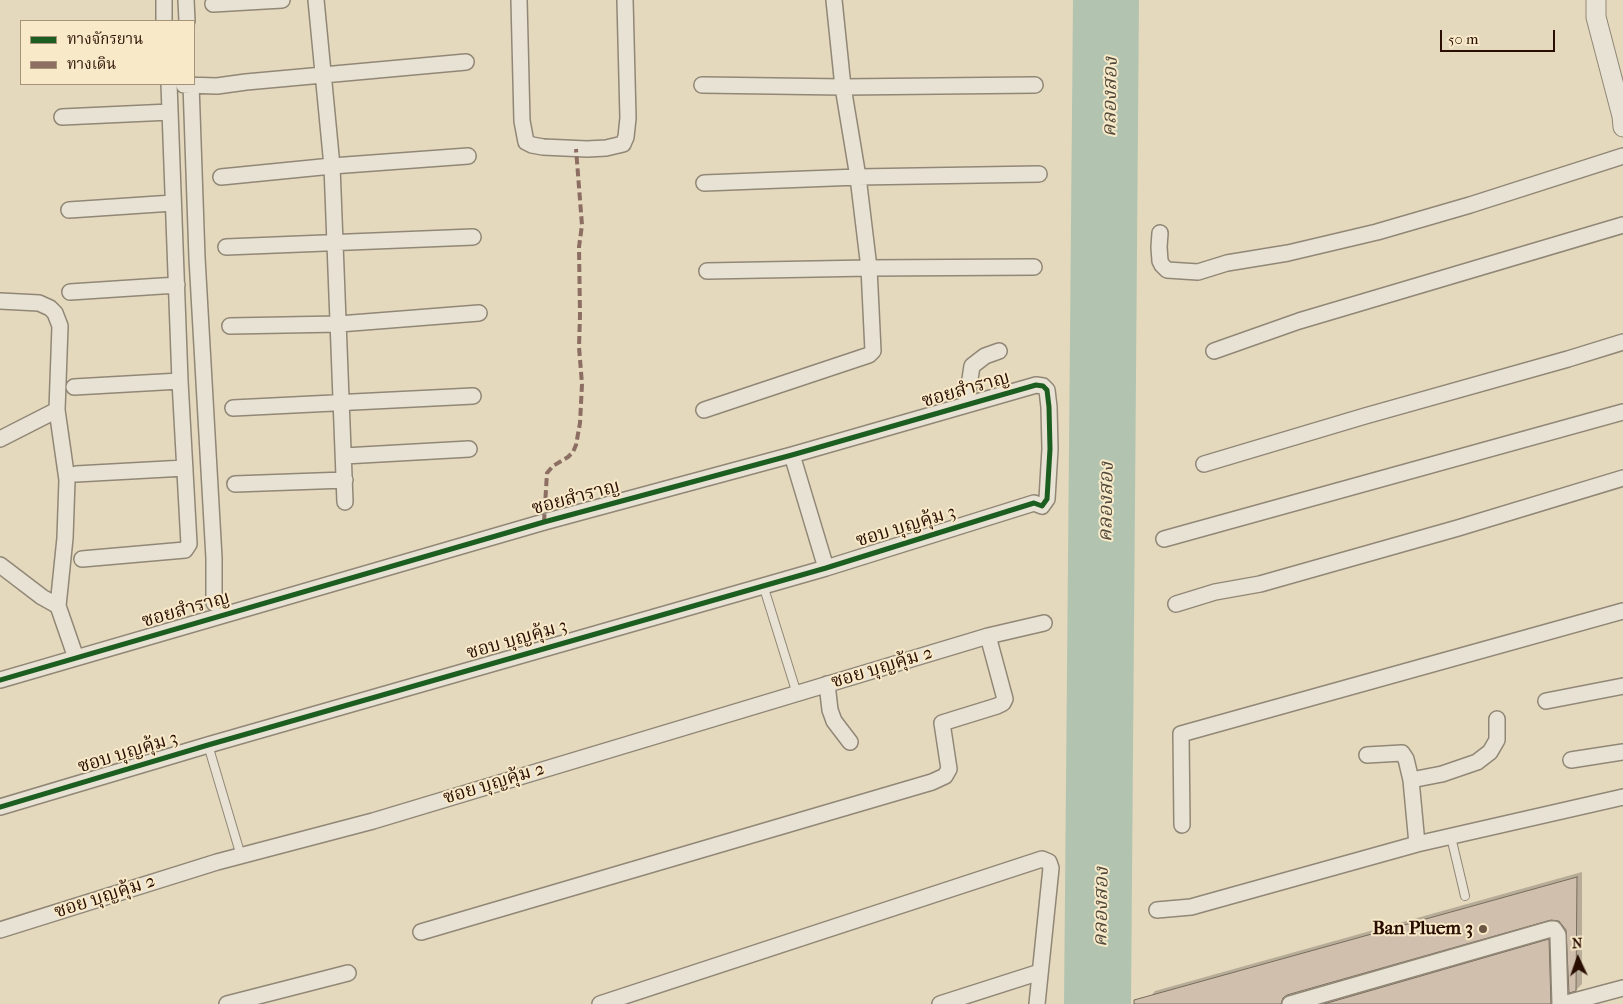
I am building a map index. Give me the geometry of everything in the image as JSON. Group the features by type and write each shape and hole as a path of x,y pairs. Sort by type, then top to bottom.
{"street":[{"path":"164,0 164,20"},
{"path":"186,0 187,20"},
{"path":"213,4 282,0"},
{"path":"316,0 332,166 345,502"},
{"path":"519,0 522,121 526,142 543,147 588,150 623,144 626,137 628,118 625,0"},
{"path":"704,410 869,355 873,351 869,268 858,177 843,87 834,0"},
{"path":"1596,0 1596,17 1623,119"},
{"path":"195,84 217,86 466,62"},
{"path":"82,559 185,550 189,544 180,380 170,85"},
{"path":"192,85 197,258 213,548 214,603"},
{"path":"702,85 843,87 1035,85"},
{"path":"62,117 170,112"},
{"path":"221,177 332,166 468,156"},
{"path":"1160,233 1159,247 1162,265 1167,270 1198,272 1227,263 1288,254 1377,232 1470,205 1623,156"},
{"path":"704,183 858,177 1040,174"},
{"path":"69,210 173,203"},
{"path":"1214,351 1299,321 1623,225"},
{"path":"226,246 473,237"},
{"path":"708,271 1034,267"},
{"path":"70,292 177,285"},
{"path":"0,301 39,302 55,313 60,326 57,410 67,480 65,538 58,606 76,658"},
{"path":"230,326 339,324 479,313"},
{"path":"1204,464 1623,342"},
{"path":"966,405 972,366 985,356 999,351"},
{"path":"74,387 180,380"},
{"name":"ซอยสำราญ","path":"0,680 544,522 792,455 1036,385 1043,386 1047,390 1049,407 1050,449 1047,499 1042,506"},
{"path":"232,408 473,396"},
{"path":"0,438 57,410"},
{"path":"1164,539 1623,412"},
{"path":"344,456 469,449"},
{"path":"792,455 826,568"},
{"path":"76,474 185,468"},
{"path":"1176,604 1215,592 1269,582 1623,478"},
{"path":"235,484 345,480"},
{"name":"ซอบ บุญคุ้ม 3","path":"0,807 208,744 826,568 1034,503 1042,506"},
{"path":"0,565 42,597 58,606"},
{"path":"1182,825 1181,734 1623,611"},
{"name":"ซอย บุญคุ้ม 2","path":"0,930 132,888 241,856 373,821 988,636 1044,623"},
{"path":"421,932 945,776 949,769 942,722 997,706 1003,703 1005,699 988,636"},
{"path":"827,684 830,710 834,721 850,742"},
{"path":"1546,701 1623,686"},
{"path":"1410,780 1442,774 1477,762 1490,752 1497,740 1498,719"},
{"path":"1571,760 1623,752"},
{"path":"1367,755 1402,754 1406,759 1417,844"},
{"path":"1157,910 1191,907 1417,844 1623,797"},
{"path":"600,1004 1042,858 1049,862 1051,868 1037,1004"},
{"path":"1290,1004 1551,928 1558,935 1562,1004 1623,988"},
{"path":"940,1004 1040,972"},
{"path":"227,1004 348,973"}],"lane":[{"path":"763,585 797,694"},
{"path":"208,744 241,856"},
{"path":"1451,837 1465,896"}],"water":[{"name":"คลองสอง","path":"1073,0 1139,0 1131,1004 1064,1004"}],"building":[{"path":"1577,877 1576,991 1569,993 1566,930 1559,921 1551,920 1287,995 1283,998 1281,1004 1134,1004 1134,1000"},
{"path":"1549,939 1551,1004 1324,1004"}],"marked path":[{"path":"544,522 547,473 553,466 573,452 580,423 582,384 579,347 579,247 582,225 576,149"}],"cycle path":[{"path":"0,680 544,522 792,455 1036,385 1043,386 1047,390 1050,449 1047,499 1042,506 1034,503 826,568 208,745 0,807"}],"place":[{"name":"Ban Pluem 3","path":"1483,929"}]}
